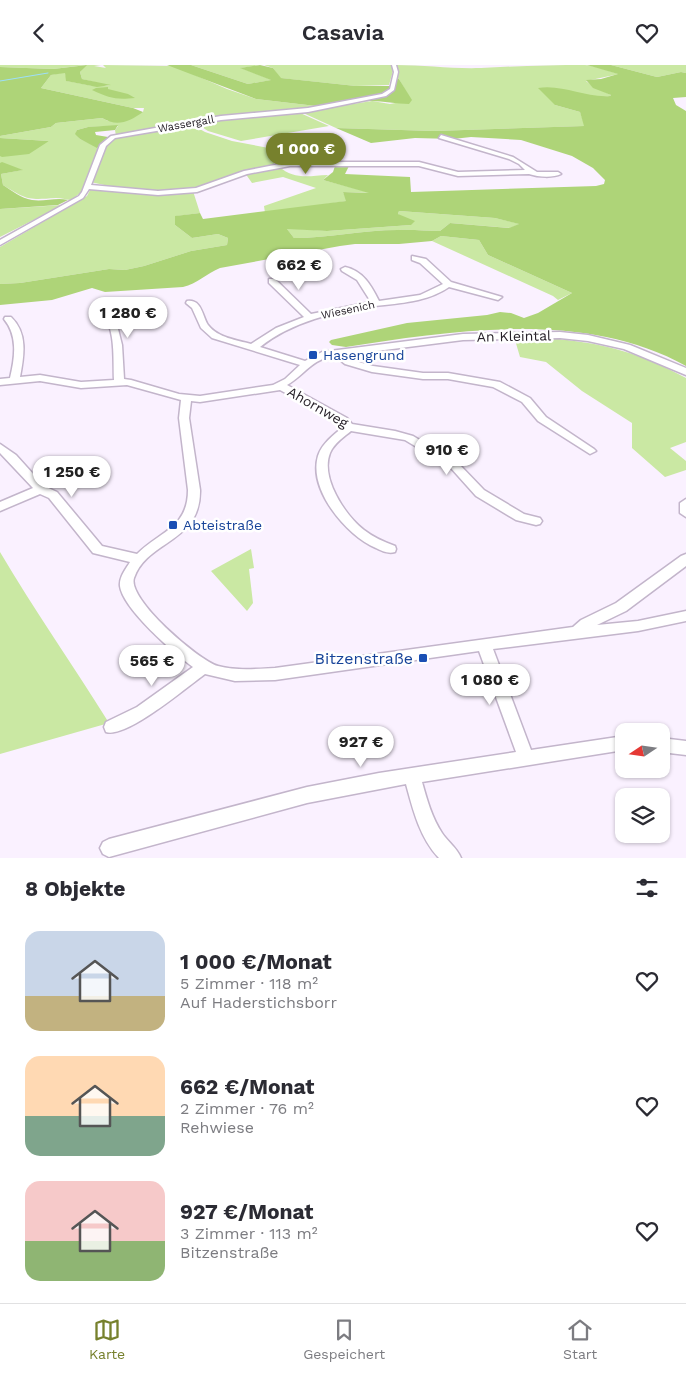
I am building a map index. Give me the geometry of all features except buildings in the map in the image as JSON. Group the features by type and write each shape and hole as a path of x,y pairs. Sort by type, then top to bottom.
{"street":[{"name":"Wassergall","path":"0,243 81,197 85,192 104,145 113,137 220,118 308,110 384,95 392,91 396,72 394,65"},
{"path":"441,137 511,158 521,163 530,172"},
{"path":"86,187 158,193 190,191 205,188 253,169 290,164 419,164 458,174 530,172 536,174 558,174"},
{"path":"415,259 423,261 448,284 498,297"},
{"path":"345,269 352,271 360,279 370,291 376,304"},
{"path":"272,281 310,318"},
{"name":"Wiesenich","path":"252,348 279,328 310,318 420,297 437,291 448,284"},
{"path":"190,303 196,307 202,322 209,332 224,339 306,364"},
{"path":"106,313 111,317 116,338 119,382"},
{"path":"8,319 14,325 19,349 15,380"},
{"name":"An Kleintal","path":"281,386 306,364 318,357 462,337 560,335 588,338 627,347 686,372"},
{"path":"337,353 348,362 372,369 423,376 448,376 496,384 526,400 542,419 590,451"},
{"path":"0,382 47,378 81,385 119,382 137,383 187,399 259,392 281,386"},
{"name":"Ahornweg","path":"281,386 343,420 349,427 409,438 454,465 480,493 520,517 536,521"},
{"path":"187,399 184,403 184,416 194,492 192,509 186,521 177,530 149,549 139,559 127,579 129,593 178,648 203,667 221,673 240,675 275,674 484,644 650,624 686,616"},
{"path":"349,427 324,453 322,468 324,477 335,506 343,519 367,539 390,549"},
{"path":"0,447 12,457 40,489 53,495 98,550 139,559"},
{"path":"0,507 40,489"},
{"path":"686,503 686,513"},
{"path":"577,632 586,623 621,607 686,559"},
{"path":"484,644 526,758"},
{"path":"112,727 143,712 203,667"},
{"path":"109,848 307,795 412,776 615,744"},
{"path":"670,746 686,749"},
{"path":"412,776 422,812 431,833 444,852 452,858"}],"green space":[{"path":"0,65 86,65 53,69 0,67"},
{"path":"86,65 101,65 94,66 106,68 103,65 174,66 227,89 256,99 316,106 226,117 116,136 115,130 118,126 88,127 77,130 76,134 80,139 99,148 81,192 72,200 28,198 17,194 3,185 1,174 22,170 0,163 0,156 49,141 0,138 0,136 51,127 56,123 102,118 108,121 143,112 144,108 133,108 41,88 51,75 65,72 67,81 93,86 110,86 82,79 80,72"},
{"path":"87,65 80,72 82,79 111,85 97,87 66,81 65,73 51,75 41,88 133,108 143,112 118,123 102,118 56,123 51,127 0,136 0,67 53,69"},
{"path":"167,65 191,65 248,84 271,80 240,68 260,65 273,68 281,78 356,86 394,86 396,79 399,79 412,100 409,104 404,104 364,101 359,100 359,98 316,106 256,99"},
{"path":"191,65 260,65 241,68 272,80 248,84"},
{"path":"264,65 391,65 393,71 389,85 356,86 280,78 273,68"},
{"path":"396,65 470,68 585,65 619,74 586,81 610,96 555,105 580,112 585,126 434,131 336,128 301,112 372,101 390,104 411,100 399,79 396,79 398,68"},
{"path":"587,65 611,65 657,77 681,72 686,73 686,97 673,98 676,105 686,111 686,366 647,348 606,337 563,331 519,329 475,331 346,347 332,345 329,342 407,323 500,312 511,313 524,318 538,313 572,293 488,255 479,240 441,236 432,241 340,246 220,268 183,287 105,292 92,288 52,300 0,305 0,284 20,283 109,269 125,270 191,251 227,245 228,238 218,234 192,238 175,225 175,216 200,213 203,219 346,201 343,192 369,193 323,180 333,172 335,166 349,166 345,174 410,177 411,192 596,186 604,184 605,180 593,168 572,156 521,140 471,137 453,139 415,138 371,143 336,128 434,131 584,126 580,112 555,105 538,88 556,88 592,95 610,96 593,88 586,80 601,79 618,74","holes":["399,211 495,218 519,224 509,228 450,223 440,231 385,230 294,238 287,229 327,231 411,225 415,221 398,214"]},
{"path":"611,65 686,65 686,73 681,72 657,77"},
{"path":"108,87 108,89 128,94 135,98 113,98 92,90"},
{"path":"298,112 329,126 241,141 208,131 197,124 211,120"},
{"path":"191,124 205,132 232,141 290,152 272,165 247,170 203,187 159,192 124,189 90,182 109,141 116,137"},
{"path":"118,125 115,130 95,132 96,135 108,137 97,148 80,139 75,134 77,130 88,127"},
{"path":"0,138 49,141 29,154 2,157 0,156"},
{"path":"2,162 23,170 1,174 3,185 17,194 32,200 68,200 58,205 0,209 0,163"},
{"path":"278,166 296,175 328,175 323,180 372,193 343,192 347,201 265,213 264,206 316,188 283,177 252,183 245,173"},
{"path":"91,188 131,192 193,191 200,213 177,216 175,225 192,238 218,234 228,238 227,245 191,251 125,270 109,269 20,283 0,284 0,247 87,196"},
{"path":"63,205 0,237 0,209"},
{"path":"399,211 495,218 520,224 510,228 450,223 440,231 385,230 294,238 286,228 327,231 411,225 398,214"},
{"path":"441,236 479,240 488,255 572,293 558,300 553,296 432,241"},
{"path":"558,339 624,351 654,362 686,378 686,442 670,448 686,461 686,470 665,477 632,448 632,423 582,391 546,362 520,357 515,340"},
{"path":"251,549 254,568 249,569 253,603 247,611 211,571"},
{"path":"0,552 26,595 109,723 0,754"}],"waterway":[{"path":"0,81 48,73"}],"place":[{"name":"Hasengrund","path":"313,355"},
{"name":"Abteistraße","path":"173,525"},
{"name":"Bitzenstraße","path":"423,658"}]}
